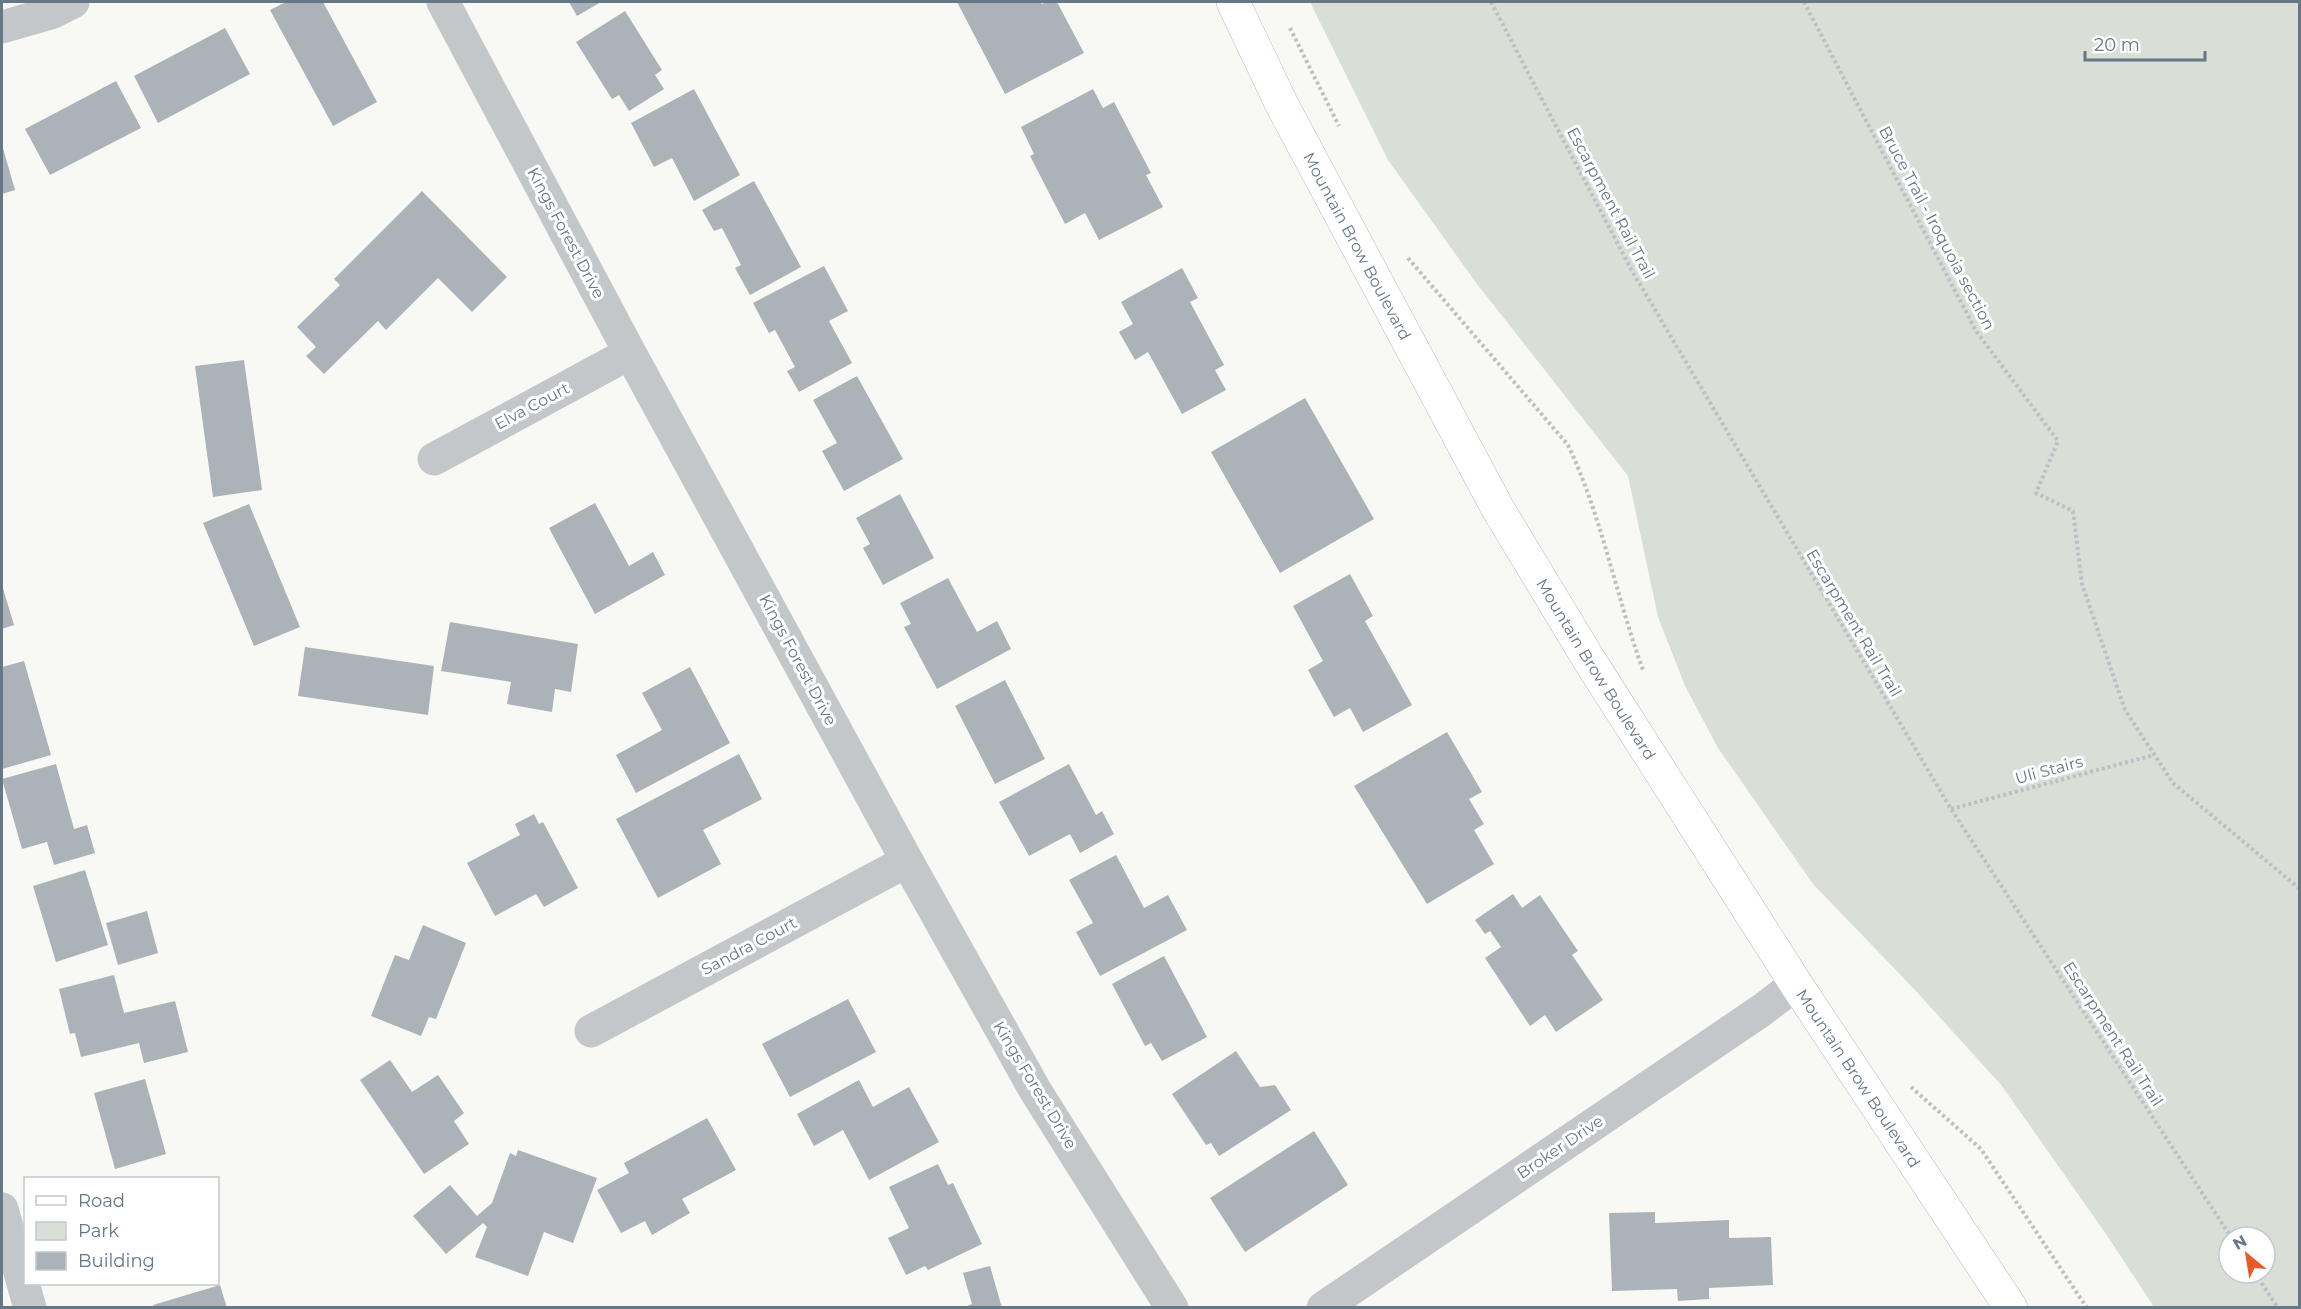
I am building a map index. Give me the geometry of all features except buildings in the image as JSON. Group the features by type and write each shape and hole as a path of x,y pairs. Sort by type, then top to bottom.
{"main road":[{"name":"Mountain Brow Boulevard","path":"1233,2 1282,105 1497,509 1588,658 1796,984 2011,1308"}],"street":[{"path":"2,27 51,13 73,2"},
{"name":"Kings Forest Drive","path":"443,2 630,353 907,861 1035,1090 1172,1308"},
{"name":"Elva Court","path":"434,459 630,353"},
{"name":"Sandra Court","path":"591,1031 907,861"},
{"name":"Broker Drive","path":"1323,1308 1762,1010 1796,984"},
{"path":"2,1209 30,1308"}],"path":[{"name":"Escarpment Rail Trail","path":"1491,2 1632,271 1950,809 2223,1225"},
{"name":"Bruce Trail - Iroquoia section","path":"1804,2 1976,331 2058,441 2036,493 2073,511 2082,584 2125,710 2173,783 2300,889"},
{"path":"1287,23 1341,130"},
{"path":"1407,256 1568,445 1586,482 1629,631 1645,676"},
{"name":"Uli Stairs","path":"1950,809 2154,754"},
{"path":"1903,1079 1981,1149 2087,1308"},
{"path":"2263,1285 2277,1308"}],"green space":[{"path":"1310,2 2299,2 2299,1307 2154,1307 2106,1234 2002,1086 1915,990 1813,884 1718,748 1685,686 1658,617 1628,476 1477,284 1388,160"}]}
